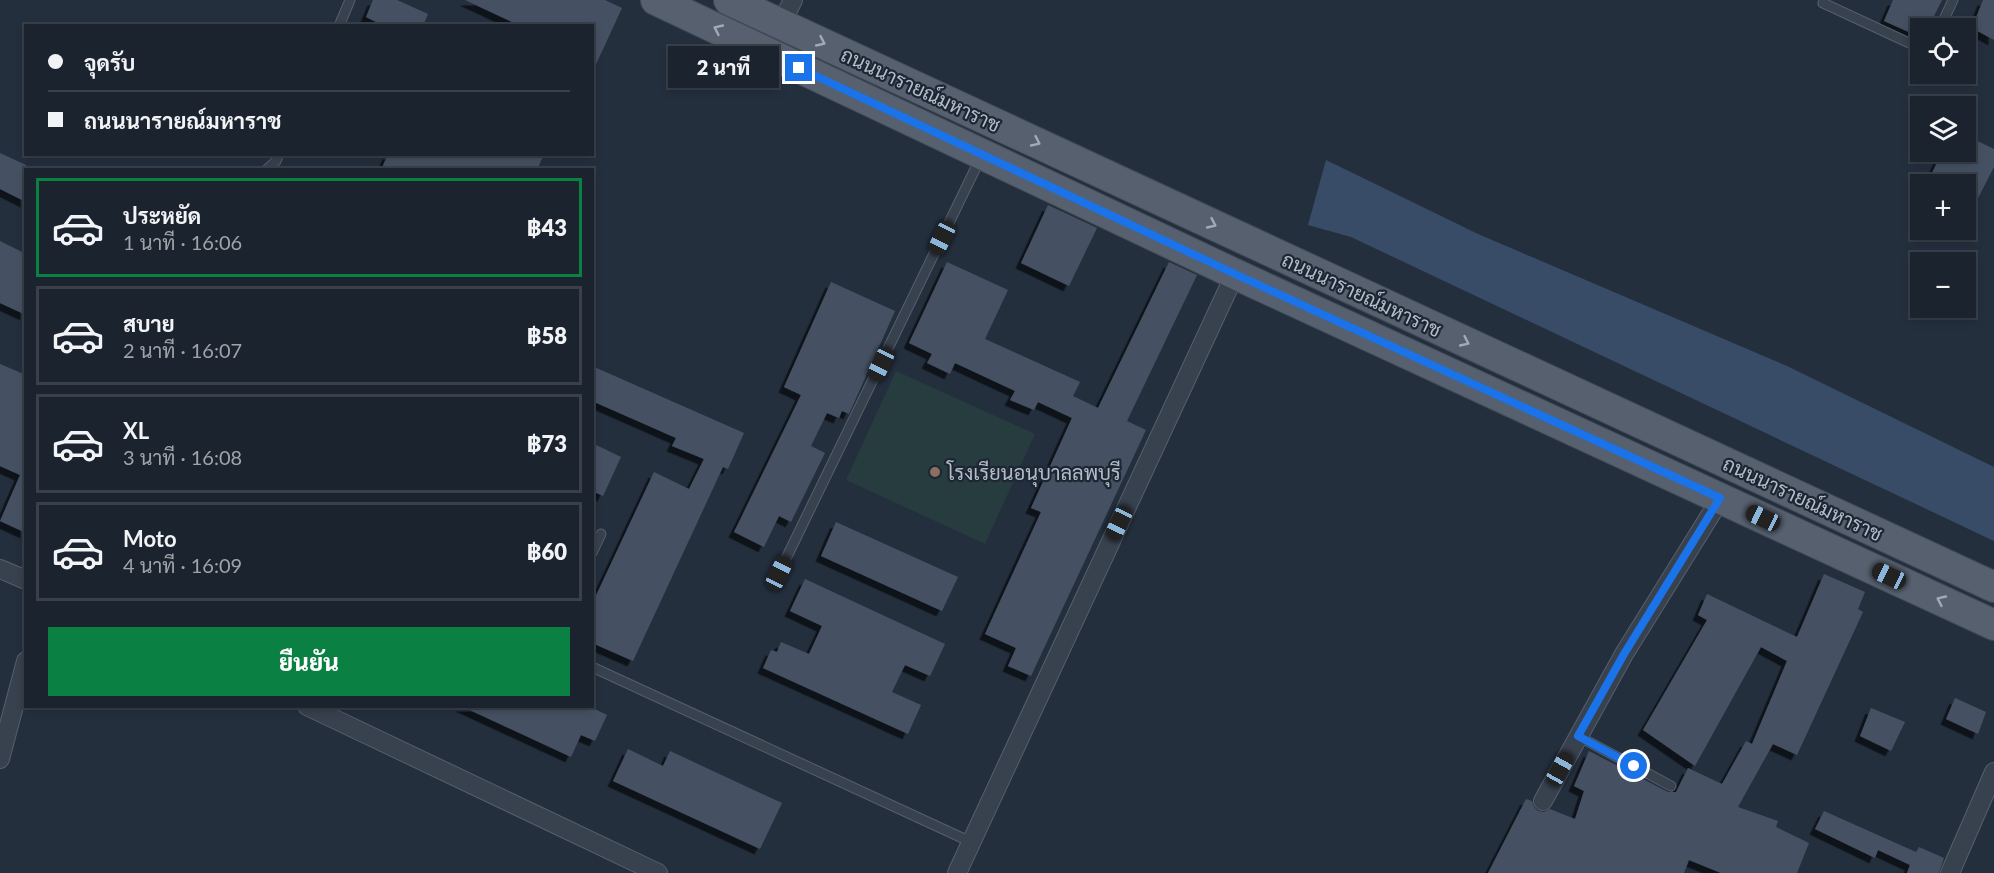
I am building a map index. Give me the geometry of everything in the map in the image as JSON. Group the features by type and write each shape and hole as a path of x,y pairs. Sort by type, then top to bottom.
{"main road":[{"name":"ถนนนารายณ์มหาราช","path":"656,0 1235,274 1994,625"},
{"name":"ถนนนารายณ์มหาราช","path":"729,0 787,12 1994,587"}],"street":[{"path":"957,873 1235,274"},
{"path":"1543,801 1624,654 1720,498"},
{"path":"0,569 24,579"},
{"path":"0,759 24,669"},
{"path":"311,708 627,867 658,873"},
{"path":"1950,873 1994,772"}],"lane":[{"path":"340,24 350,0"},
{"path":"1824,0 1823,3 1910,43"},
{"path":"1945,18 1953,0"},
{"path":"779,573 983,154"},
{"path":"594,549 601,534"},
{"path":"594,668 971,842"},
{"path":"1578,736 1671,786"}],"green space":[{"path":"896,371 1035,434 985,544 846,480"}],"water":[{"path":"1326,160 1478,234 1787,366 1994,467 1994,541 1351,237 1308,225"}],"building":[{"path":"373,0 397,0 428,14 424,24 380,24 366,17"},
{"path":"465,0 605,0 622,8 594,69 594,24 511,24 512,22"},
{"path":"1893,0 1942,0 1933,18 1910,18 1910,33 1884,21"},
{"path":"1983,0 1994,0 1994,40 1976,30 1976,18"},
{"path":"1976,140 1994,149 1994,167 1977,200 1976,174 1931,174 1937,162 1976,162"},
{"path":"0,153 26,165 24,168 24,201 0,189"},
{"path":"387,156 543,156 538,168 382,168"},
{"path":"1048,205 1097,228 1069,286 1021,263"},
{"path":"0,241 24,253 24,314 0,303"},
{"path":"947,262 1008,290 985,339 1080,382 1073,396 1098,408 1169,262 1197,275 1127,421 1146,430 1031,676 1008,666 1016,648 985,634 1041,512 1031,508 1072,418 1038,402 1034,410 1010,400 1015,391 955,363 950,374 927,363 932,354 909,343"},
{"path":"831,282 895,311 849,414 842,411 839,418 827,413 811,446 825,453 791,522 779,516 764,547 734,532 801,395 784,387"},
{"path":"0,364 24,374 24,532 0,521 20,475 0,466"},
{"path":"594,367 744,433 728,469 723,467 633,661 594,644 594,600 654,472 689,489 704,459 672,446 676,438 594,402"},
{"path":"594,444 621,457 603,496 594,492"},
{"path":"836,522 958,577 942,611 821,556"},
{"path":"1824,574 1865,592 1858,609 1863,612 1797,755 1773,744 1738,807 1778,821 1776,827 1809,843 1797,873 1721,873 1689,860 1684,873 1488,873 1526,799 1532,801 1538,811 1544,812 1550,809 1575,819 1584,791 1574,786 1589,751 1668,792 1676,792 1688,768 1722,784 1746,741 1752,744 1787,661 1761,647 1695,766 1643,730 1707,620 1698,615 1707,594 1797,637"},
{"path":"805,579 945,644 930,676 905,665 892,692 921,705 908,734 763,668 771,650 777,652 781,642 809,654 822,626 790,611"},
{"path":"1955,698 1986,712 1978,734 1946,719"},
{"path":"465,708 593,708 607,715 595,741 581,735 571,757"},
{"path":"1871,708 1905,722 1891,751 1860,736"},
{"path":"628,749 663,766 670,751 782,803 760,849 613,781"},
{"path":"1824,811 1916,852 1919,847 1944,858 1939,873 1907,873 1910,865 1878,850 1875,858 1815,829"}],"place":[{"name":"โรงเรียนอนุบาลลพบุรี","path":"935,472"}],"route":[{"path":"799,68 1235,274 1720,498 1624,654 1578,736 1634,766"}]}
